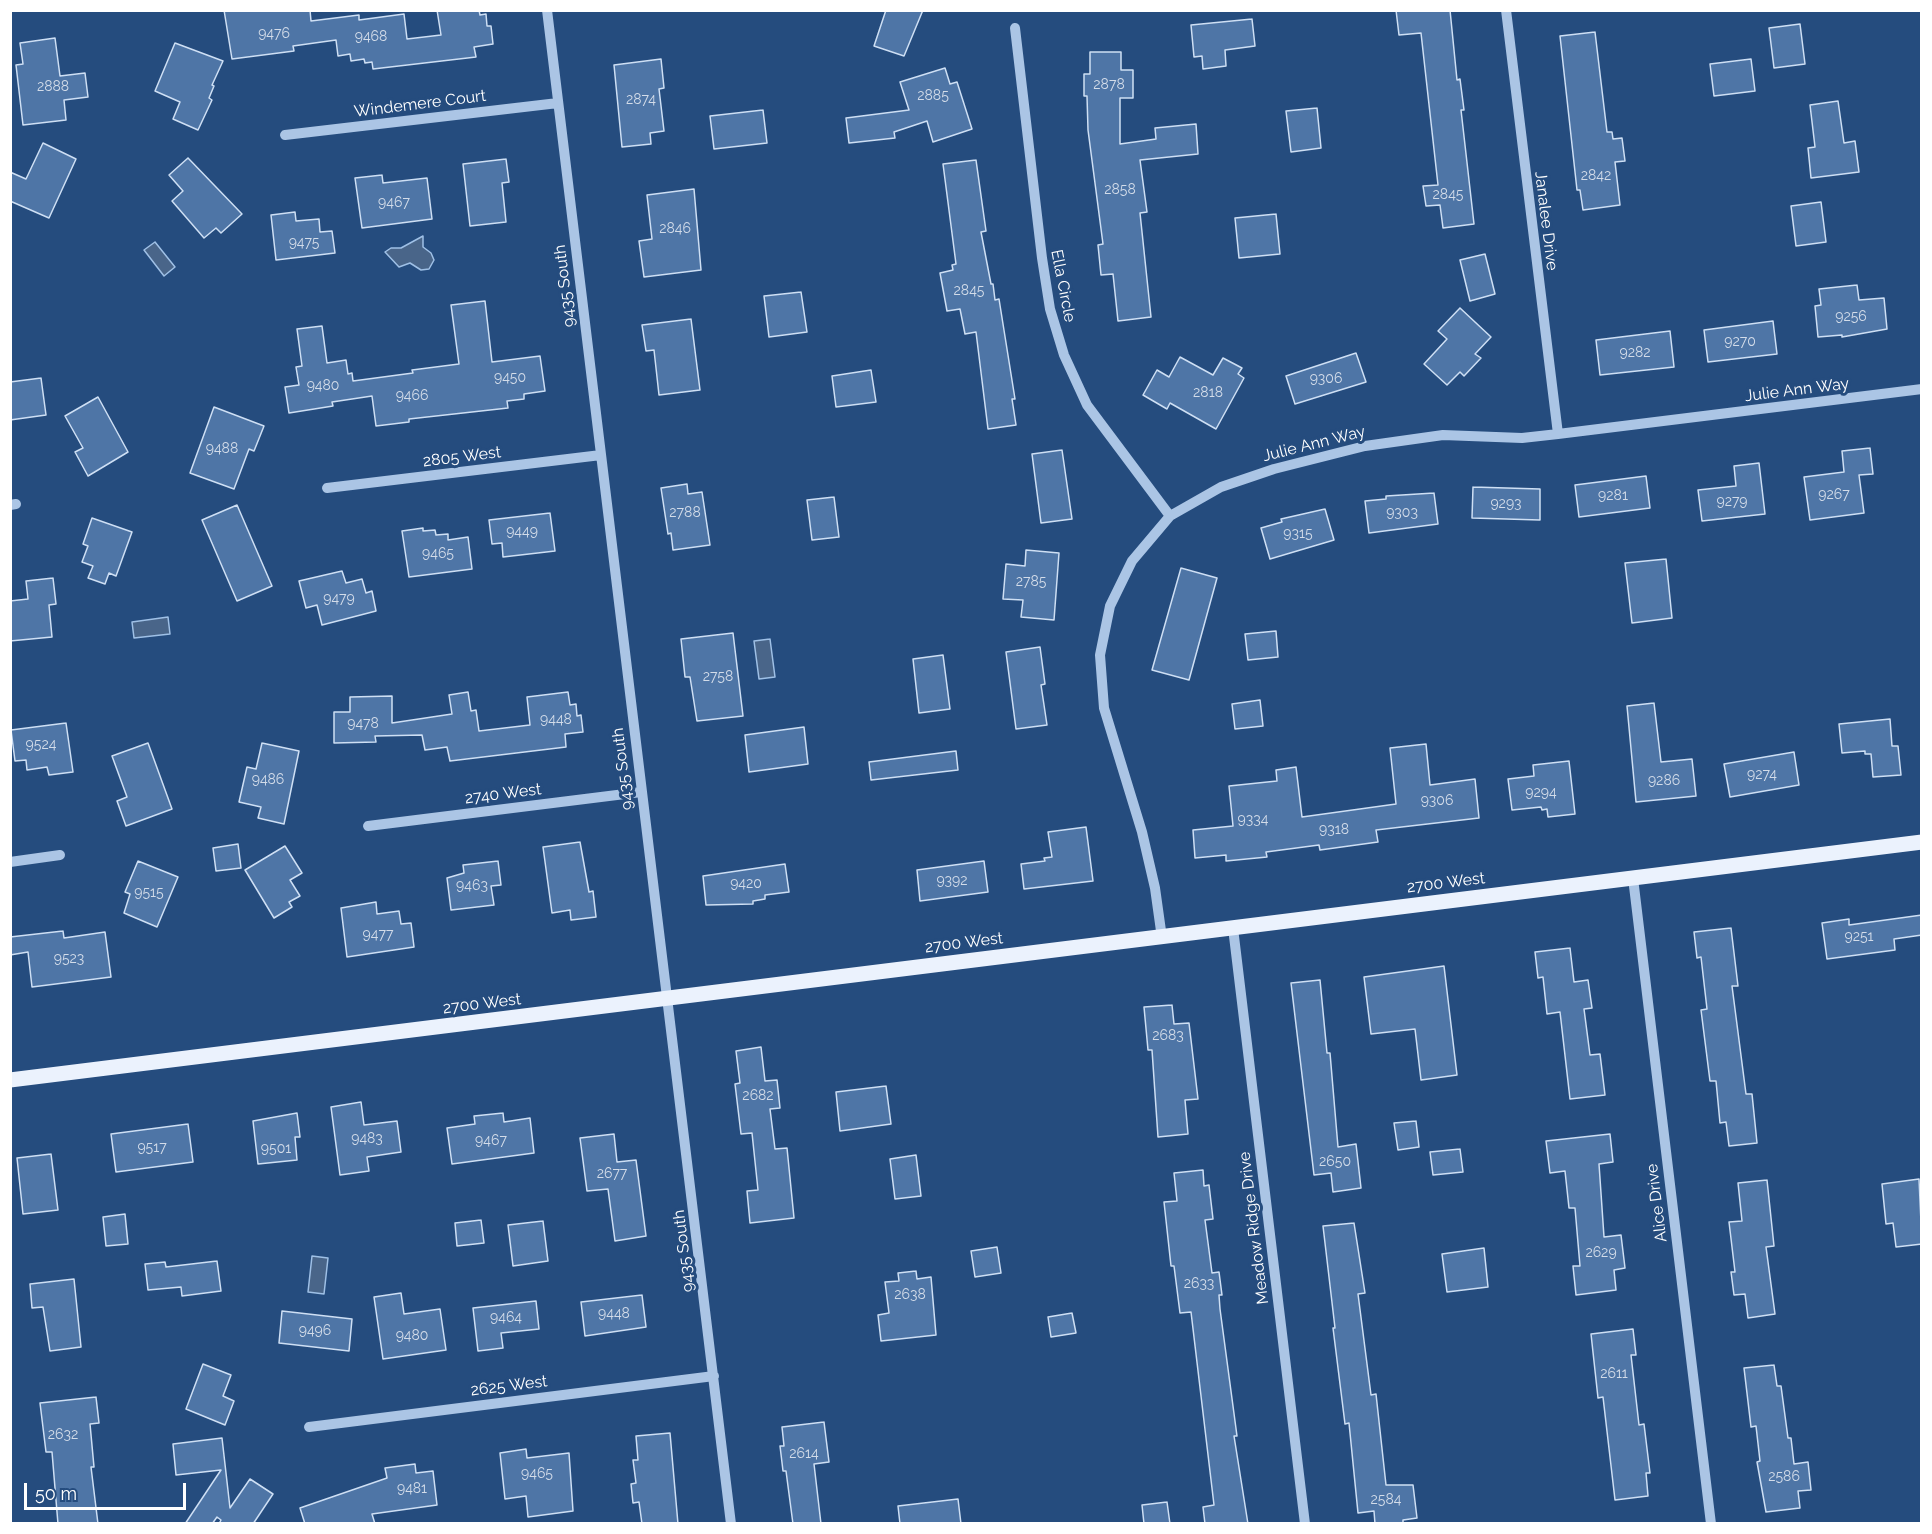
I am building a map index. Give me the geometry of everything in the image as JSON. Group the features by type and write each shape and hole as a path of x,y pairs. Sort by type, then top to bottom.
{"main road":[{"name":"2700 West","path":"10,1080 1922,842"}],"street":[{"name":"9435 South","path":"547,10 731,1524"},
{"name":"Janalee Drive","path":"1506,10 1558,434"},
{"name":"Ella Circle","path":"1015,28 1050,309 1064,355 1087,405 1170,516"},
{"name":"Windemere Court","path":"285,135 558,103"},
{"name":"Julie Ann Way","path":"1162,938 1155,888 1142,832 1104,708 1100,655 1110,606 1132,561 1170,516 1221,487 1284,466 1365,446 1443,435 1522,438 1922,389"},
{"name":"2805 West","path":"327,488 600,455"},
{"name":"2740 West","path":"368,826 641,792"},
{"path":"10,861 60,855"},
{"name":"Alice Drive","path":"1634,878 1712,1524"},
{"name":"Meadow Ridge Drive","path":"1233,928 1305,1524"},
{"name":"2625 West","path":"309,1427 714,1376"}],"water":[{"path":"423,236 423,247 431,253 434,260 429,269 421,270 410,263 399,267 385,252 391,248 401,248"},
{"path":"155,242 175,267 164,276 144,250"},
{"path":"168,617 170,634 134,638 132,622"},
{"path":"770,639 775,677 759,679 754,641"},
{"path":"312,1256 328,1258 324,1294 308,1292"}],"building":[{"path":"224,10 310,10 311,21 359,15 359,20 404,14 407,39 441,35 437,10 479,10 480,15 486,14 487,26 491,26 493,44 474,47 476,57 373,69 372,62 365,63 364,59 351,61 350,54 338,56 336,40 293,46 294,51 232,59"},
{"path":"886,10 923,10 904,56 874,46"},
{"path":"1396,10 1450,10 1457,80 1460,79 1464,110 1461,110 1474,224 1443,228 1440,205 1426,206 1423,186 1438,185 1421,33 1399,35"},
{"path":"1252,19 1255,46 1225,50 1226,66 1203,69 1202,56 1194,57 1191,25"},
{"path":"1800,24 1805,64 1774,68 1769,28"},
{"path":"1595,32 1607,132 1612,132 1613,139 1622,138 1625,161 1615,162 1620,205 1583,210 1580,190 1577,190 1560,36"},
{"path":"55,38 60,76 85,73 88,97 64,100 66,120 23,125 16,65 23,64 20,43"},
{"path":"175,43 223,61 212,85 214,86 209,98 212,100 198,130 173,119 180,102 155,91"},
{"path":"1090,52 1121,52 1121,70 1133,70 1133,98 1120,98 1120,144 1156,139 1155,128 1196,124 1198,154 1140,160 1147,212 1140,213 1151,317 1118,321 1113,274 1101,275 1098,245 1103,244 1088,130 1087,96 1084,96 1084,74 1090,74"},
{"path":"661,59 664,88 659,89 664,131 650,133 651,144 622,147 614,65"},
{"path":"1751,59 1755,91 1714,96 1710,64"},
{"path":"945,68 950,84 957,82 972,129 933,142 927,121 894,132 895,138 849,143 846,118 909,110 900,82"},
{"path":"1838,101 1844,143 1855,141 1859,172 1811,178 1808,148 1815,147 1810,105"},
{"path":"1317,108 1321,148 1291,152 1286,111"},
{"path":"763,110 767,143 714,149 710,116"},
{"path":"43,143 76,159 49,218 10,201 10,172 26,179"},
{"path":"188,158 242,214 221,233 216,228 204,238 172,201 183,191 169,175"},
{"path":"506,159 509,182 502,183 506,222 470,226 463,164"},
{"path":"976,160 986,231 981,232 995,300 999,299 1015,399 1012,399 1016,425 988,429 976,332 965,334 960,309 947,311 940,273 953,270 952,265 956,264 943,164"},
{"path":"382,175 383,183 427,178 432,219 362,228 355,178"},
{"path":"694,189 701,270 644,277 639,241 652,239 647,195"},
{"path":"1821,202 1826,242 1796,246 1791,206"},
{"path":"295,212 296,221 319,219 320,232 332,231 335,253 276,260 271,215"},
{"path":"1276,214 1280,254 1239,258 1235,218"},
{"path":"1485,254 1495,294 1470,301 1460,260"},
{"path":"1857,285 1859,300 1884,298 1887,329 1842,337 1842,335 1818,337 1815,306 1821,305 1819,289"},
{"path":"801,292 807,332 769,337 764,296"},
{"path":"485,301 492,362 540,356 545,391 524,394 524,399 507,401 508,408 409,419 409,422 376,426 372,396 332,402 333,406 289,413 285,387 299,385 296,367 302,366 297,329 322,326 327,363 346,360 348,374 352,373 353,381 413,373 412,370 459,364 451,305"},
{"path":"1460,308 1491,337 1475,354 1481,358 1464,376 1460,372 1447,385 1424,364 1447,339 1438,331"},
{"path":"691,319 700,390 659,395 654,350 646,351 642,325"},
{"path":"1773,321 1777,354 1708,362 1704,330"},
{"path":"1670,331 1674,367 1600,375 1596,340"},
{"path":"1356,353 1366,382 1295,404 1286,376"},
{"path":"1180,357 1213,375 1223,358 1242,368 1238,374 1244,378 1216,429 1170,403 1167,409 1143,395 1157,370 1169,377"},
{"path":"871,370 876,402 836,407 832,376"},
{"path":"41,378 46,415 10,420 10,382"},
{"path":"98,397 128,452 88,476 75,452 83,448 65,416"},
{"path":"214,407 264,426 254,451 249,449 234,489 190,473"},
{"path":"1870,448 1873,474 1859,475 1864,513 1810,520 1804,477 1844,472 1842,451"},
{"path":"1062,450 1072,519 1041,523 1032,454"},
{"path":"1759,463 1765,514 1702,521 1698,490 1736,486 1734,466"},
{"path":"1646,476 1650,508 1579,517 1575,485"},
{"path":"687,484 688,494 702,492 710,545 673,550 671,533 668,534 661,488"},
{"path":"1473,487 1540,489 1540,520 1472,518"},
{"path":"1434,493 1438,524 1369,533 1365,501 1386,499 1386,496"},
{"path":"834,497 839,537 812,540 807,500"},
{"path":"237,505 272,586 237,601 202,520"},
{"path":"1325,509 1334,540 1270,559 1261,528 1282,522 1281,519"},
{"path":"550,513 555,551 503,557 502,543 492,544 489,520"},
{"path":"92,518 132,532 116,576 109,573 105,584 88,578 93,566 82,562 88,546 83,544"},
{"path":"423,528 423,531 435,530 436,535 448,534 448,540 468,537 472,569 409,577 402,531"},
{"path":"1026,550 1059,553 1054,620 1021,617 1023,600 1003,599 1006,564 1025,566"},
{"path":"1666,559 1672,618 1632,623 1625,563"},
{"path":"1181,568 1217,578 1189,680 1152,670"},
{"path":"342,571 346,583 362,579 366,593 372,591 376,611 322,625 317,605 306,608 299,581"},
{"path":"53,578 56,604 49,605 52,637 10,641 10,601 28,599 26,581"},
{"path":"1276,631 1278,657 1248,660 1245,634"},
{"path":"733,633 743,716 697,721 690,677 685,677 681,639"},
{"path":"1040,647 1045,684 1041,685 1047,725 1016,729 1006,652"},
{"path":"943,655 950,709 919,713 913,659"},
{"path":"468,692 471,711 476,710 479,731 530,725 527,697 568,692 570,705 576,704 577,716 581,715 583,732 565,734 566,747 450,761 447,747 425,750 422,735 375,736 376,742 334,743 334,712 350,712 350,697 392,696 392,723 452,714 449,695"},
{"path":"1260,700 1263,726 1235,729 1232,704"},
{"path":"1654,703 1661,762 1692,759 1696,796 1636,802 1627,706"},
{"path":"1890,719 1892,746 1898,746 1901,775 1873,777 1871,754 1865,754 1865,751 1842,753 1839,724"},
{"path":"66,723 73,772 49,775 47,767 27,770 26,760 15,761 11,730"},
{"path":"804,727 808,764 749,772 745,735"},
{"path":"148,743 172,809 126,826 117,801 127,797 112,756"},
{"path":"262,743 299,751 284,824 258,818 261,807 239,802 247,767 256,769"},
{"path":"1426,744 1430,785 1475,779 1479,818 1376,830 1378,842 1320,850 1319,845 1266,852 1267,857 1226,861 1226,855 1195,858 1193,830 1233,826 1229,786 1277,781 1276,770 1296,767 1302,817 1396,804 1390,748"},
{"path":"956,751 958,770 871,780 869,762"},
{"path":"1794,752 1799,785 1730,797 1724,764"},
{"path":"1569,761 1575,814 1548,817 1547,809 1542,810 1541,807 1512,810 1508,779 1534,776 1533,765"},
{"path":"1086,827 1093,881 1024,889 1021,864 1045,861 1044,858 1052,857 1048,832"},
{"path":"580,842 589,892 593,891 596,917 571,920 570,910 552,913 543,847"},
{"path":"238,844 241,868 216,871 213,848"},
{"path":"285,846 302,873 290,880 300,896 289,902 292,907 274,918 245,870"},
{"path":"138,861 178,877 157,927 124,913 130,894 125,892"},
{"path":"498,861 501,885 491,886 494,905 451,910 447,878 464,873 463,865"},
{"path":"984,861 988,892 920,901 917,870"},
{"path":"785,864 789,892 765,895 765,899 753,901 753,904 706,905 703,876"},
{"path":"376,902 377,914 399,911 401,924 411,923 414,947 347,957 341,908"},
{"path":"1922,915 1922,935 1894,939 1895,950 1827,959 1822,923 1849,919 1849,925"},
{"path":"1731,928 1738,986 1732,986 1746,1094 1752,1094 1757,1143 1729,1146 1726,1122 1720,1123 1716,1081 1710,1081 1701,1010 1707,1009 1701,957 1697,958 1694,932"},
{"path":"63,931 64,938 105,932 111,977 32,987 28,952 10,955 10,937"},
{"path":"1570,948 1574,982 1588,980 1592,1008 1584,1009 1590,1055 1600,1054 1605,1095 1570,1099 1560,1012 1547,1014 1543,977 1538,978 1535,952"},
{"path":"1444,966 1457,1075 1421,1080 1415,1029 1371,1034 1364,977"},
{"path":"1320,980 1327,1053 1330,1053 1338,1147 1356,1144 1361,1188 1333,1192 1331,1173 1314,1175 1291,983"},
{"path":"1172,1005 1174,1024 1189,1023 1198,1099 1185,1100 1188,1134 1158,1137 1152,1050 1148,1050 1144,1007"},
{"path":"761,1047 765,1081 777,1080 780,1108 770,1109 775,1149 787,1148 794,1218 750,1223 747,1191 758,1190 752,1133 741,1134 735,1084 740,1083 736,1051"},
{"path":"886,1086 891,1124 840,1131 836,1092"},
{"path":"361,1102 364,1125 397,1121 401,1152 367,1157 369,1171 340,1175 331,1107"},
{"path":"297,1113 300,1137 295,1137 297,1160 258,1164 253,1121"},
{"path":"503,1113 504,1122 530,1118 534,1153 452,1164 447,1128 475,1124 474,1116"},
{"path":"1416,1121 1419,1147 1398,1150 1394,1123"},
{"path":"188,1124 193,1162 116,1172 111,1134"},
{"path":"614,1134 617,1162 636,1160 646,1236 615,1241 608,1189 587,1191 580,1138"},
{"path":"1610,1134 1613,1162 1599,1164 1604,1237 1621,1235 1625,1268 1614,1270 1616,1290 1576,1295 1573,1266 1580,1266 1575,1208 1569,1208 1565,1171 1550,1173 1546,1141"},
{"path":"1460,1149 1463,1172 1433,1175 1430,1152"},
{"path":"51,1154 58,1210 23,1214 17,1158"},
{"path":"916,1155 921,1196 895,1199 890,1159"},
{"path":"1203,1170 1204,1186 1209,1185 1213,1219 1205,1220 1212,1273 1219,1272 1222,1295 1219,1295 1220,1309 1237,1436 1234,1436 1248,1524 1205,1524 1203,1507 1214,1505 1191,1312 1180,1313 1174,1266 1171,1266 1164,1202 1177,1201 1174,1173"},
{"path":"1919,1179 1922,1244 1896,1247 1893,1223 1886,1224 1882,1184"},
{"path":"1767,1180 1774,1246 1766,1247 1775,1314 1748,1318 1745,1294 1734,1295 1731,1272 1735,1272 1729,1222 1742,1221 1738,1183"},
{"path":"125,1214 128,1244 106,1246 103,1217"},
{"path":"481,1220 484,1243 457,1246 455,1223"},
{"path":"543,1221 548,1261 513,1266 508,1225"},
{"path":"1354,1223 1365,1293 1358,1294 1371,1395 1376,1394 1386,1485 1413,1485 1417,1518 1403,1520 1403,1524 1375,1524 1374,1511 1358,1513 1349,1423 1345,1424 1333,1328 1335,1328 1323,1226"},
{"path":"997,1247 1001,1273 975,1277 971,1251"},
{"path":"1484,1248 1488,1287 1447,1292 1442,1254"},
{"path":"217,1261 221,1291 182,1296 181,1287 148,1290 145,1264 165,1262 166,1267"},
{"path":"916,1271 917,1279 931,1277 936,1335 881,1341 878,1315 889,1313 885,1282 899,1281 898,1273"},
{"path":"74,1279 81,1347 50,1351 43,1307 32,1308 30,1284"},
{"path":"401,1293 404,1314 440,1309 446,1350 383,1359 374,1297"},
{"path":"642,1295 646,1327 585,1336 581,1302"},
{"path":"536,1301 539,1329 501,1333 503,1348 478,1351 473,1308"},
{"path":"282,1311 352,1319 349,1351 279,1343"},
{"path":"1072,1313 1076,1333 1051,1337 1048,1317"},
{"path":"1633,1329 1636,1355 1631,1355 1639,1425 1644,1424 1650,1473 1646,1473 1648,1496 1615,1500 1603,1397 1598,1398 1591,1334"},
{"path":"203,1364 231,1375 223,1396 234,1401 225,1425 186,1409"},
{"path":"1774,1365 1777,1386 1781,1386 1794,1464 1808,1462 1811,1490 1798,1491 1800,1508 1766,1512 1757,1462 1760,1461 1756,1426 1751,1427 1744,1368"},
{"path":"96,1397 99,1423 90,1424 94,1467 91,1467 98,1524 58,1524 52,1452 46,1452 40,1403"},
{"path":"824,1422 829,1462 814,1464 821,1524 793,1524 786,1471 783,1471 780,1446 784,1446 782,1427"},
{"path":"670,1433 678,1524 642,1524 639,1502 633,1503 631,1484 636,1483 633,1460 638,1460 636,1436"},
{"path":"222,1438 230,1508 250,1479 273,1494 253,1524 219,1524 221,1520 217,1517 212,1524 185,1524 221,1470 176,1475 173,1444"},
{"path":"526,1449 527,1458 569,1453 573,1511 528,1517 526,1496 505,1499 500,1453"},
{"path":"415,1464 416,1473 433,1471 437,1505 372,1514 375,1524 305,1524 300,1508 387,1478 385,1468"},
{"path":"958,1499 961,1524 900,1524 898,1506"},
{"path":"1167,1502 1170,1524 1144,1524 1142,1505"}]}
